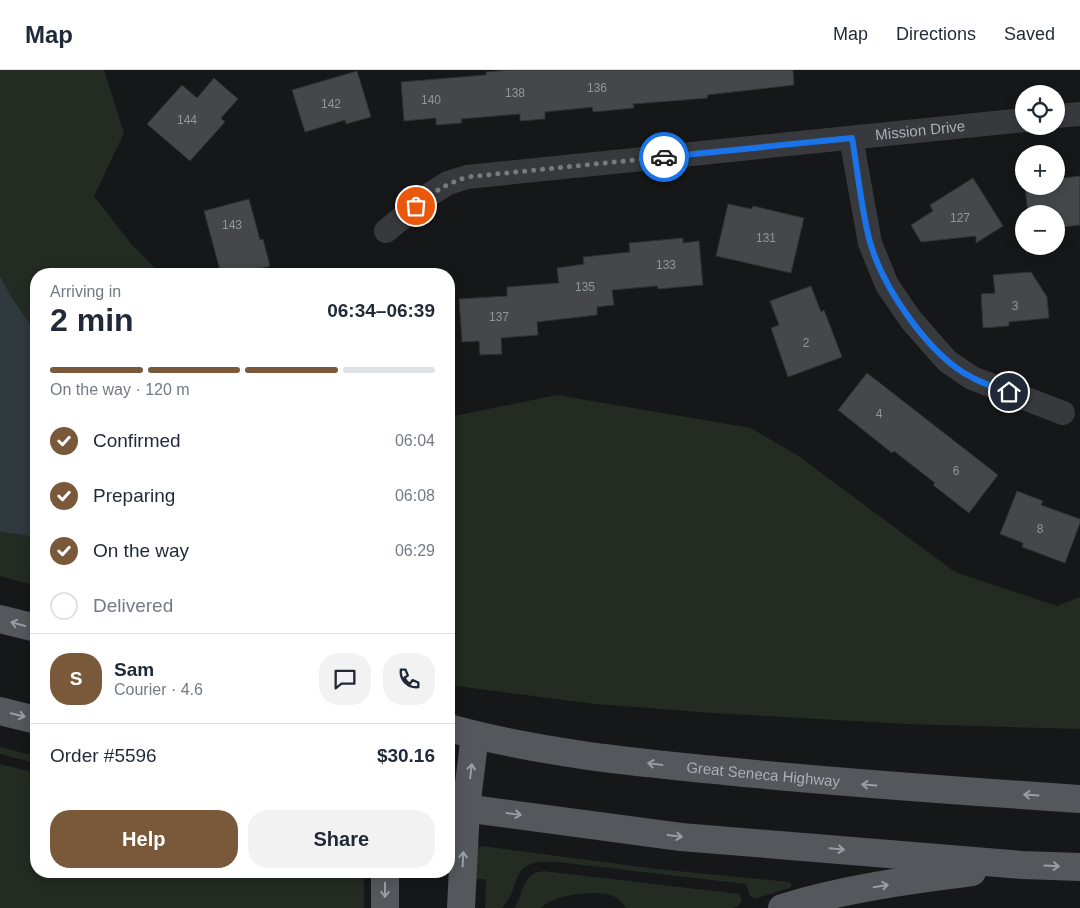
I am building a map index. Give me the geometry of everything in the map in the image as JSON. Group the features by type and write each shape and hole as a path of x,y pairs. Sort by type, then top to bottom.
{"main road":[{"path":"0,619 30,626"},
{"path":"0,711 30,718"},
{"name":"Great Seneca Highway","path":"455,730 539,748 664,765 857,784 1080,798"},
{"path":"461,908 457,807 475,735"},
{"path":"457,807 681,837 1080,867"},
{"path":"782,908 804,901 872,888 1022,864"},
{"path":"385,878 385,908"}],"street":[{"path":"1065,115 1080,114"},
{"name":"Mission Drive","path":"386,231 432,193 448,183 467,177 1015,121"},
{"path":"852,138 870,243 887,285 910,320 947,361 972,378 1063,413"}],"shaded area":[{"path":"0,70 104,70 124,133 94,196 132,245 155,268 30,268 30,324 12,298 0,276"},
{"path":"0,276 12,298 30,324 30,536 0,532"},
{"path":"557,395 751,428 797,455 955,572 1057,606 1080,597 1080,729 906,724 713,713 595,704 455,686 455,416"},
{"path":"0,532 30,536 30,584 0,576"},
{"path":"0,747 30,754 30,762 0,754"},
{"path":"0,764 30,772 30,878 364,878 364,908 0,908"},
{"path":"482,846 657,869 789,882 792,885 790,888 754,899 750,896 746,884 557,862 541,862 524,868 502,908 485,908 486,879 475,879 477,848"},
{"path":"543,871 739,894 742,901 733,908 626,908 613,896 584,893 554,900 541,908 514,908 530,876"}],"building":[{"path":"508,70 793,70 794,85 707,95 708,98 633,104 634,108 593,112 592,107 545,112 545,119 520,121 520,114 461,119 462,123 436,125 436,118 404,121 401,82 486,75 486,72"},
{"path":"357,71 371,117 346,124 345,120 305,132 292,90"},
{"path":"214,78 238,99 221,118 225,122 190,161 147,124 182,85 197,98"},
{"path":"1080,176 1080,225 1065,227 1065,205 1027,205 1026,195 1065,195 1065,178"},
{"path":"973,178 1003,226 976,243 976,236 921,242 911,225 933,211 930,205"},
{"path":"249,199 260,240 263,239 270,266 263,268 219,268 204,211"},
{"path":"728,204 752,209 753,206 804,218 791,273 716,256"},
{"path":"683,238 683,243 699,241 703,285 658,289 657,286 612,290 614,305 597,307 597,315 537,322 538,335 501,338 502,354 480,355 479,341 462,342 459,299 507,296 507,287 559,283 557,268 584,264 583,257 630,252 629,243"},
{"path":"1031,272 1047,297 1049,318 1009,322 1009,326 983,328 981,294 995,293 993,275"},
{"path":"811,286 821,312 824,310 842,357 788,377 771,328 779,325 770,301"},
{"path":"867,373 998,475 969,513 933,485 935,483 894,451 892,453 838,410"},
{"path":"1017,491 1043,501 1041,505 1080,519 1065,563 1022,547 1023,543 1000,534"}],"way so far":[{"path":"416,206 448,183 467,177 664,157"}],"route":[{"path":"664,157 852,138 870,243 887,285 910,320 947,361 972,378 1009,392"}]}
